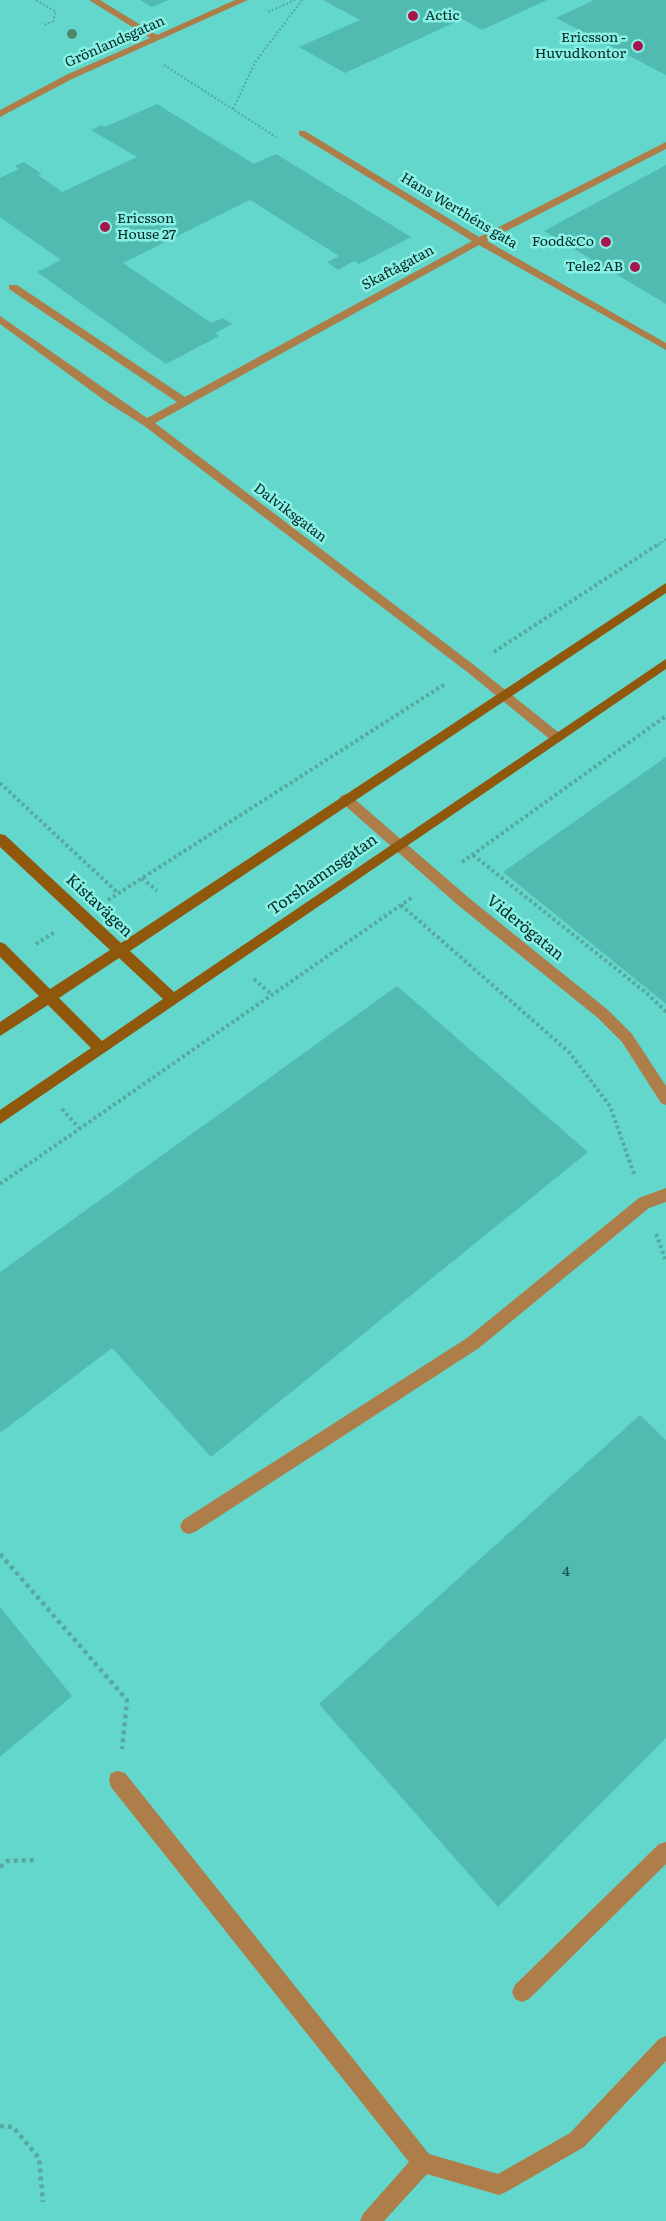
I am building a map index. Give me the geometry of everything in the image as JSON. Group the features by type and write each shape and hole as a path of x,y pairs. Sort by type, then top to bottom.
{"street":[{"name":"Grönlandsgatan","path":"0,114 69,76 243,0"},
{"path":"98,1 156,38"},
{"name":"Hans Werthéns gata","path":"302,133 479,241 666,347"},
{"name":"Skaftågatan","path":"147,423 183,401 479,241 666,145"},
{"path":"13,287 183,401"},
{"name":"Dalviksgatan","path":"0,319 102,394 147,423 470,668 557,738"},
{"path":"0,1030 666,587"},
{"name":"Torshamnsgatan","path":"0,1118 666,663"},
{"name":"Viderögatan","path":"346,799 438,879 603,1014 627,1038 666,1099"},
{"name":"Kistavägen","path":"0,839 173,1000"},
{"path":"0,948 101,1049"},
{"path":"189,1526 473,1343 644,1203 666,1195"},
{"path":"118,1780 423,2163 499,2185 577,2140 666,2046"},
{"path":"522,1992 666,1851"},
{"path":"370,2221 423,2163"}],"path":[{"path":"36,0 56,12 53,21 44,25"},
{"path":"233,109 256,61 302,0"},
{"path":"158,61 278,138"},
{"path":"0,783 118,893 470,668 666,538"},
{"path":"0,1184 473,855 666,716"},
{"path":"473,855 649,995 666,1012"},
{"path":"142,878 179,911"},
{"path":"401,905 569,1052 610,1106 666,1261"},
{"path":"232,959 271,994"},
{"path":"0,1554 127,1700 118,1780"},
{"path":"0,1867 7,1861 34,1860"},
{"path":"0,2126 13,2127 39,2158 43,2202"}],"shaded area":[{"path":"0,0 666,0 666,2221 0,2221"}],"building":[{"path":"140,0 169,0 152,7"},
{"path":"323,0 547,0 482,30 462,19 345,73 299,47 360,20"},
{"name":"Ericsson - Huvudkontor","path":"594,0 666,0 666,75 556,18"},
{"name":"Ericsson House 27","path":"157,104 254,164 276,154 411,237 359,264 354,261 338,270 327,262 339,256 250,200 123,263 211,323 223,318 232,324 215,333 219,336 166,364 37,272 61,260 0,217 0,178 19,169 15,166 24,162 62,192 137,157 91,130 102,125 105,127"},
{"name":"Tele2 AB","path":"666,165 666,304 544,231"},
{"path":"666,757 666,1004 503,872"},
{"path":"397,986 588,1152 211,1457 112,1348 0,1433 0,1272"},
{"path":"640,1415 666,1440 666,1738 498,1907 319,1704"},
{"path":"0,1607 72,1696 0,1757"}],"place":[{"name":"Actic","path":"413,16"},
{"name":"Ericsson - Huvudkontor","path":"638,46"},
{"name":"Ericsson House 27","path":"105,227"},
{"name":"Food&Co","path":"606,242"},
{"name":"Tele2 AB","path":"635,267"}]}
